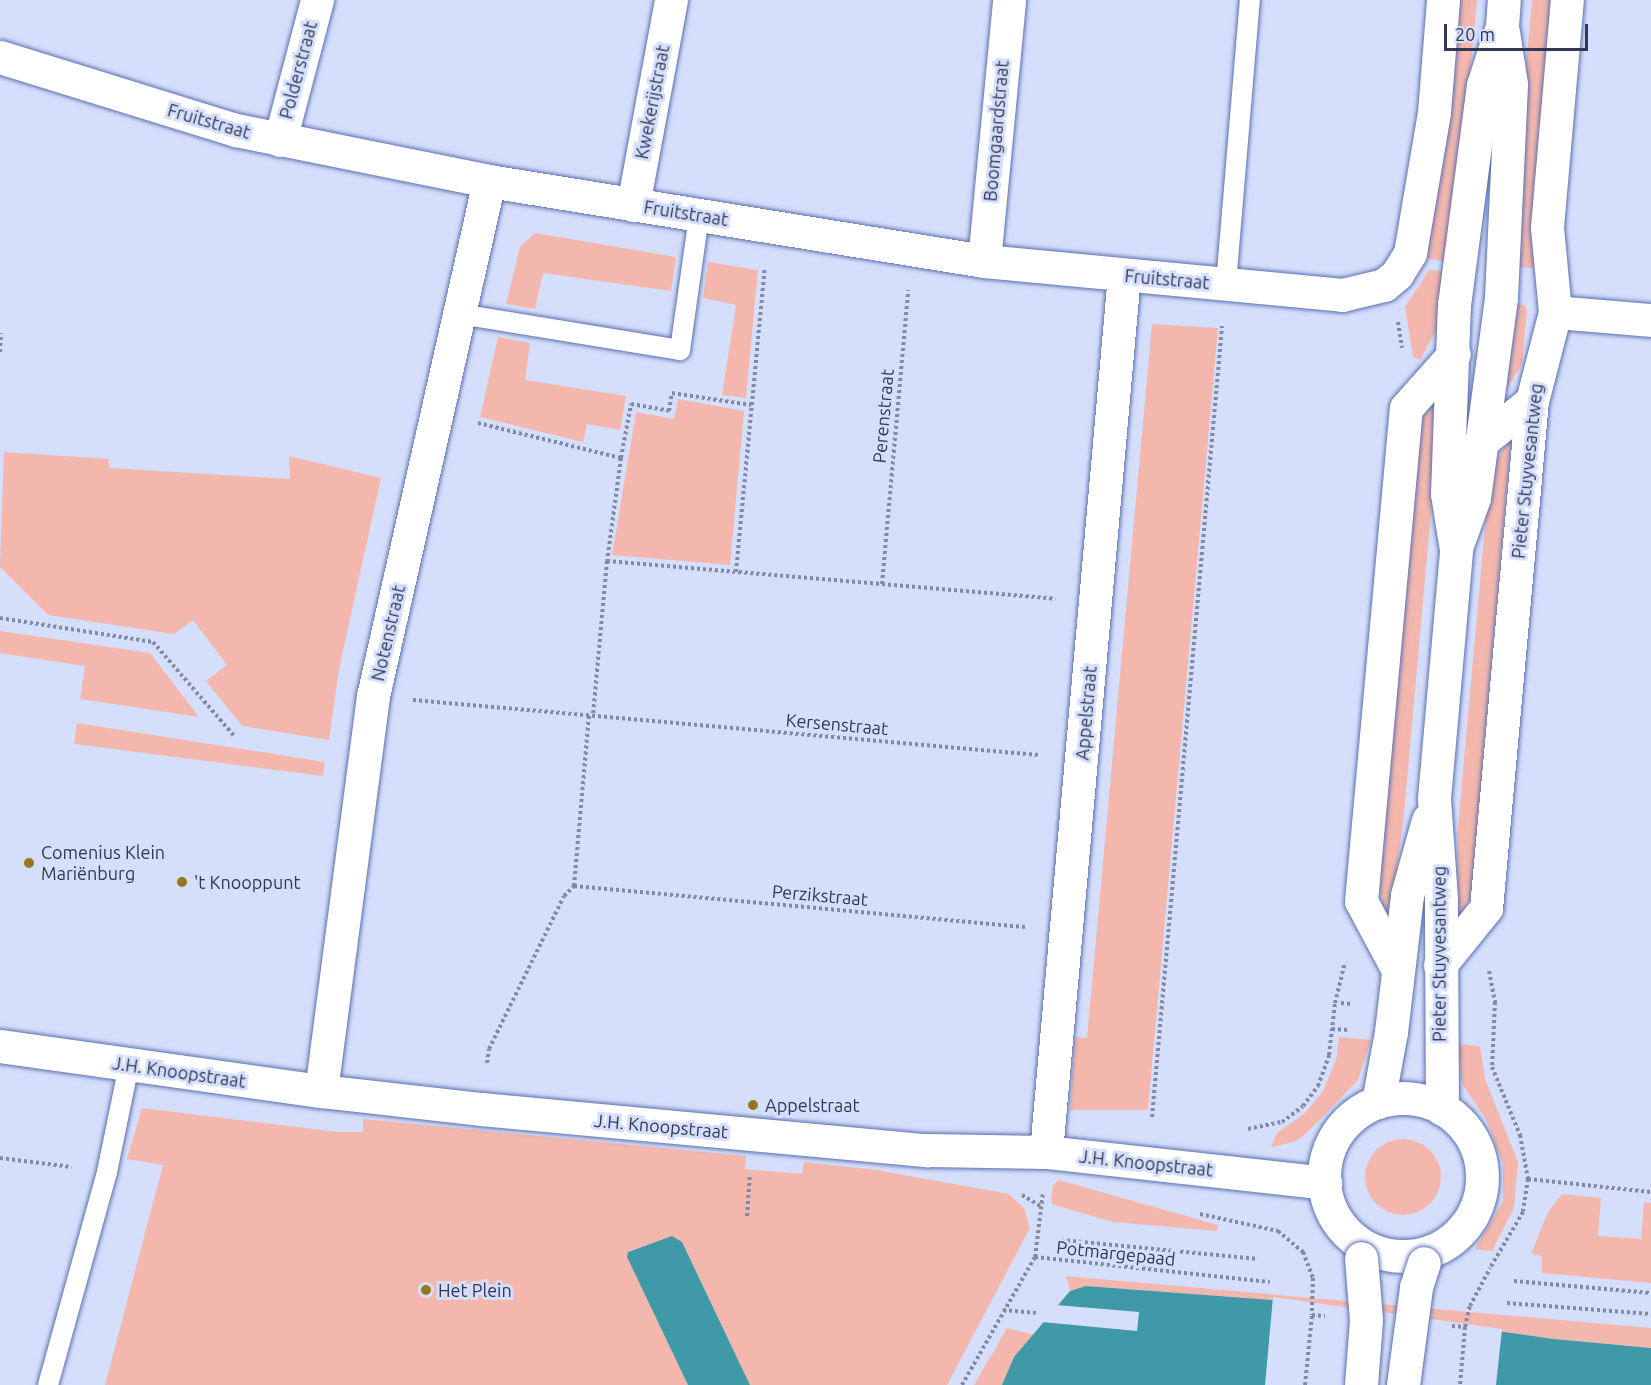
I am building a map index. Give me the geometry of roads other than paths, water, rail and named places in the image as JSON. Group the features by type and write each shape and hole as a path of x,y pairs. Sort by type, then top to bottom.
{"street":[{"name":"Polderstraat","path":"280,140 317,0"},
{"name":"Kwekerijstraat","path":"633,205 671,0"},
{"name":"Boomgaardstraat","path":"984,261 1009,0"},
{"name":"Fruitstraat","path":"0,57 280,140 489,181 984,261 1342,295 1384,285 1397,274 1410,253 1434,112 1443,0"},
{"name":"Pieter Stuyvesantweg","path":"1440,965 1486,908 1532,400 1555,312 1547,227 1567,0"},
{"name":"Pieter Stuyvesantweg","path":"1456,550 1447,494 1457,277 1483,85 1503,13"},
{"name":"Pieter Stuyvesantweg","path":"1442,1109 1441,899 1434,798 1456,550 1474,498 1506,235 1511,84 1503,13"},
{"name":"Notenstraat","path":"321,1091 373,696 489,181"},
{"name":"Appelstraat","path":"1046,1152 1124,275"},
{"path":"1555,312 1651,320"},
{"path":"1397,968 1361,900 1406,408 1454,354"},
{"path":"1480,443 1532,400"},
{"name":"Pieter Stuyvesantweg","path":"1378,1102 1391,1032 1407,895 1434,798"},
{"name":"J.H. Knoopstraat","path":"0,1046 321,1091 927,1150 1046,1152 1325,1183"},
{"path":"1360,1383 1365,1320 1354,1245 1332,1212 1325,1183 1325,1165 1334,1138 1353,1116 1378,1102 1407,1098 1442,1109 1468,1130 1479,1152 1483,1175 1480,1198 1470,1220 1454,1238 1429,1256 1416,1287 1403,1385"},
{"path":"1354,1245 1365,1246 1387,1255 1429,1256"}],"lane":[{"path":"1226,284 1250,0"},
{"path":"460,314 680,350 699,216"},
{"path":"48,1385 107,1172 129,1065"}],"place":[{"name":"Comenius Klein Mariënburg","path":"29,863"},
{"name":"'t Knooppunt","path":"182,882"},
{"name":"Appelstraat","path":"753,1105"},
{"name":"Het Plein","path":"426,1290"}]}
